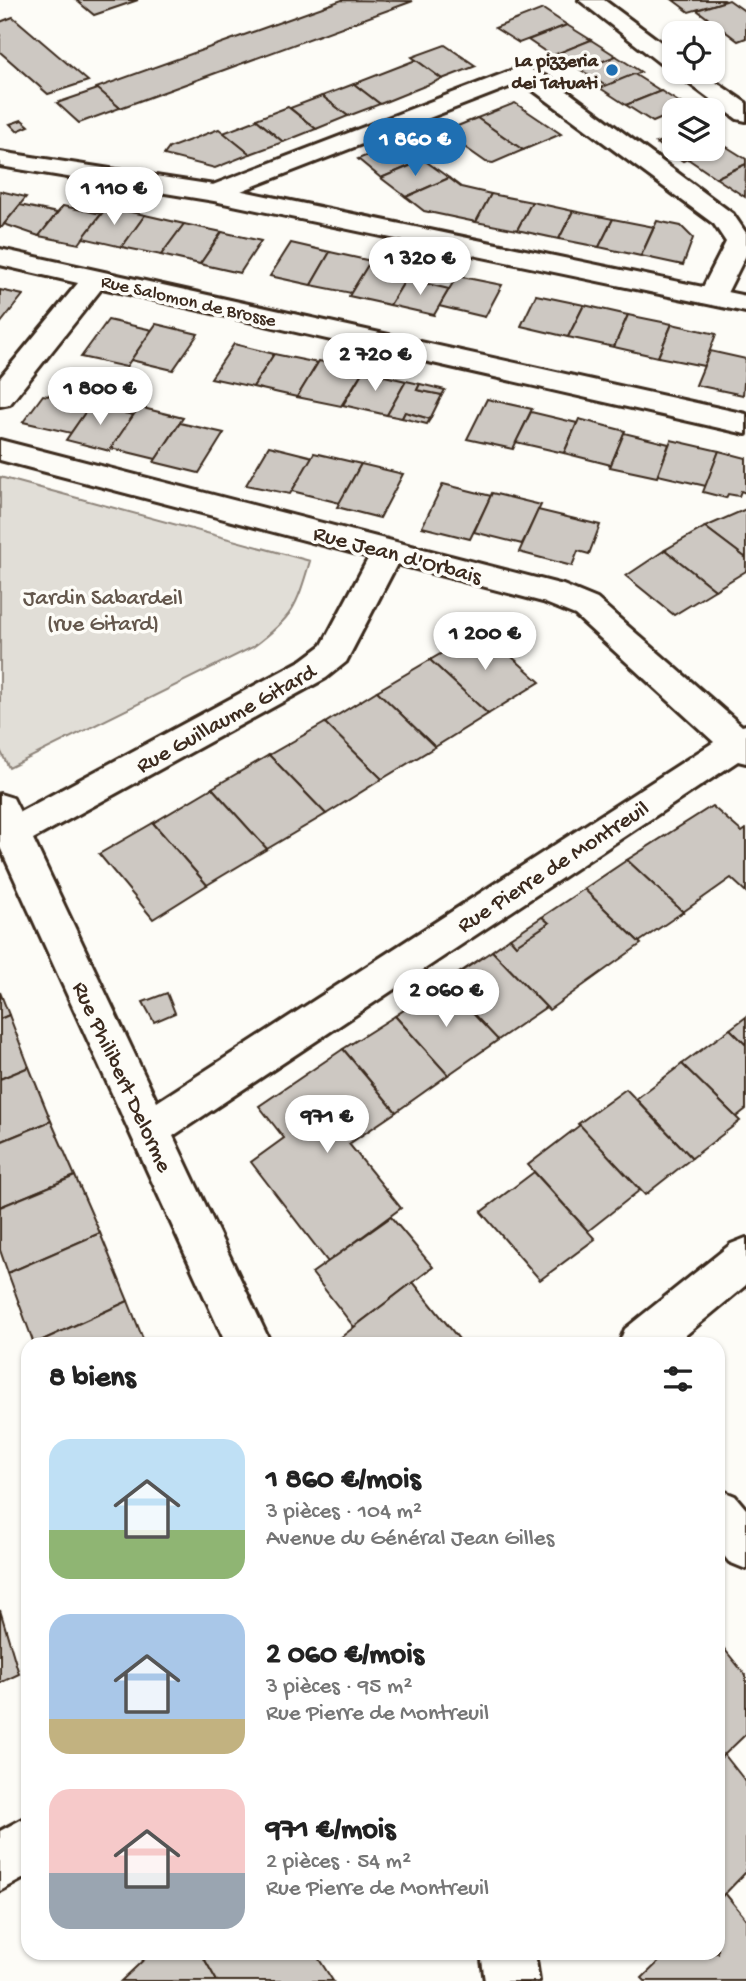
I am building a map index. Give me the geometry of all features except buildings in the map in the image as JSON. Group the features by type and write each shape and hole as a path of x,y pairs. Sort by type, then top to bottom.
{"street":[{"path":"590,0 662,54"},
{"path":"500,56 543,84 724,219 739,242 712,297"},
{"path":"214,193 523,73"},
{"path":"704,84 746,114"},
{"path":"0,159 214,193 746,304"},
{"name":"Rue Salomon de Brosse","path":"0,257 746,424"},
{"path":"0,397 96,278"},
{"name":"Rue Jean d'Orbais","path":"0,450 552,593 586,607 743,744"},
{"name":"Rue Guillaume Gitard","path":"7,820 314,669 334,653 388,551"},
{"name":"Rue Pierre de Montreuil","path":"148,1130 743,744"},
{"name":"Rue Philibert Delorme","path":"7,820 246,1337"},
{"path":"650,1337 746,1258"},
{"path":"725,1521 746,1545"},
{"path":"0,1866 21,1848"},
{"path":"509,1960 512,1981"}],"green space":[{"name":"Jardin Sabardeil (rue Gitard)","path":"0,477 310,561 301,590 285,619 253,647 9,768 0,750"}],"place":[{"name":"La pizzeria dei Tatuati","path":"612,70"}]}
